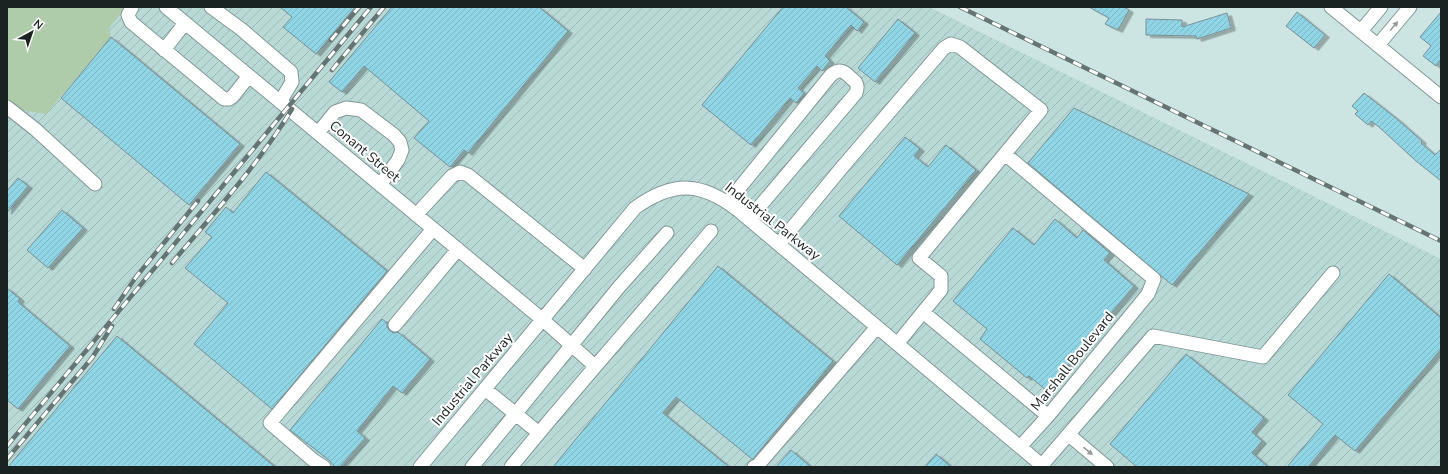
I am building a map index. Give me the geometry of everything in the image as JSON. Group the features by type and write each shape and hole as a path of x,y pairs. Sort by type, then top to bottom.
{"street":[{"path":"132,7 128,16 131,22 224,99 229,99 233,96 249,76"},
{"path":"211,7 241,29 292,72 292,82 280,102"},
{"path":"1331,7 1441,97"},
{"path":"1361,31 1381,7"},
{"path":"1378,45 1410,7"},
{"name":"Conant Street","path":"168,8 543,320 595,366"},
{"path":"164,50 185,23"},
{"path":"779,244 944,48 951,44 960,47 1041,110 919,258 941,276 941,290 897,344"},
{"path":"728,202 831,75 836,71 846,73 856,83 856,93 748,219"},
{"path":"7,107 35,129 95,184"},
{"path":"318,133 335,112 346,108 361,110 394,135 400,142 402,150 398,160 380,185"},
{"name":"Marshall Boulevard","path":"1005,154 1154,280 1148,294 1020,448"},
{"path":"416,215 452,176 460,172 468,175 585,269"},
{"name":"Industrial Parkway","path":"420,467 635,208 654,195 676,189 693,188 715,194 728,202 1043,466"},
{"path":"324,467 313,460 270,423 433,229"},
{"path":"511,467 538,433 647,308 711,231"},
{"path":"472,467 619,287 667,233"},
{"path":"395,325 458,249"},
{"path":"1043,466 1153,336 1263,357 1333,273"},
{"path":"923,312 1048,416"},
{"path":"754,467 758,465 877,327"},
{"path":"485,389 538,433"},
{"path":"1069,435 1107,467"}],"shaded area":[{"path":"7,7 929,7 1441,259 1441,467 7,467"}],"green space":[{"path":"7,7 126,7 109,28 111,37 46,114 22,110 7,98"}],"building":[{"path":"280,7 355,7 316,54 283,27 292,17"},
{"path":"392,7 539,7 568,31 468,153 464,150 450,167 414,138 429,121 364,66 342,92 329,82"},
{"path":"783,7 846,7 864,22 857,31 851,25 825,56 830,61 822,71 817,66 798,88 804,93 796,103 790,98 751,145 702,105"},
{"path":"1089,7 1124,7 1129,10 1118,30 1105,24 1109,18"},
{"path":"1297,12 1325,35 1314,48 1286,26"},
{"path":"1441,12 1441,60 1436,66 1423,56 1431,46 1420,37"},
{"path":"1227,13 1231,28 1197,39 1196,36 1146,35 1146,19 1182,20 1182,27"},
{"path":"898,19 915,33 875,82 858,68"},
{"path":"111,37 240,144 189,205 61,98"},
{"path":"1364,93 1397,119 1422,141 1421,143 1435,155 1441,149 1441,181 1416,161 1379,127 1371,121 1368,125 1355,114 1358,111 1352,106"},
{"path":"1074,108 1249,194 1172,285 1028,163"},
{"path":"905,137 920,149 914,156 928,167 946,145 976,170 897,265 839,216"},
{"path":"266,172 387,271 272,409 194,344 228,303 185,268 212,237 205,232 226,207 233,213"},
{"path":"18,178 28,186 7,212 7,191"},
{"path":"62,210 83,228 48,268 27,250"},
{"path":"1055,219 1077,238 1083,230 1110,253 1104,260 1134,286 1046,390 1029,376 1027,378 980,339 987,329 953,301 1013,228 1034,245"},
{"path":"718,266 833,361 753,459 676,397 663,413 729,467 553,467"},
{"path":"1389,274 1441,318 1441,349 1355,451 1335,435 1308,467 1287,467 1323,424 1288,395"},
{"path":"7,288 20,299 18,302 70,346 18,409 7,400"},
{"path":"382,319 387,323 387,327 390,331 394,333 398,332 430,359 402,393 393,386 357,431 365,438 340,467 335,467 329,460 290,430"},
{"path":"117,336 275,467 8,467"},
{"path":"1186,354 1264,418 1252,432 1262,441 1252,453 1268,467 1137,467 1110,444"},
{"path":"791,450 811,467 776,467"},
{"path":"936,454 951,467 925,467"}],"railway":[{"path":"331,40 359,7"},
{"path":"7,446 371,7"},
{"path":"332,70 384,7"},
{"path":"960,7 1441,241"},
{"path":"172,263 265,150 292,109"},
{"path":"114,309 136,277 198,201"},
{"path":"7,459 92,358 112,326"}]}
